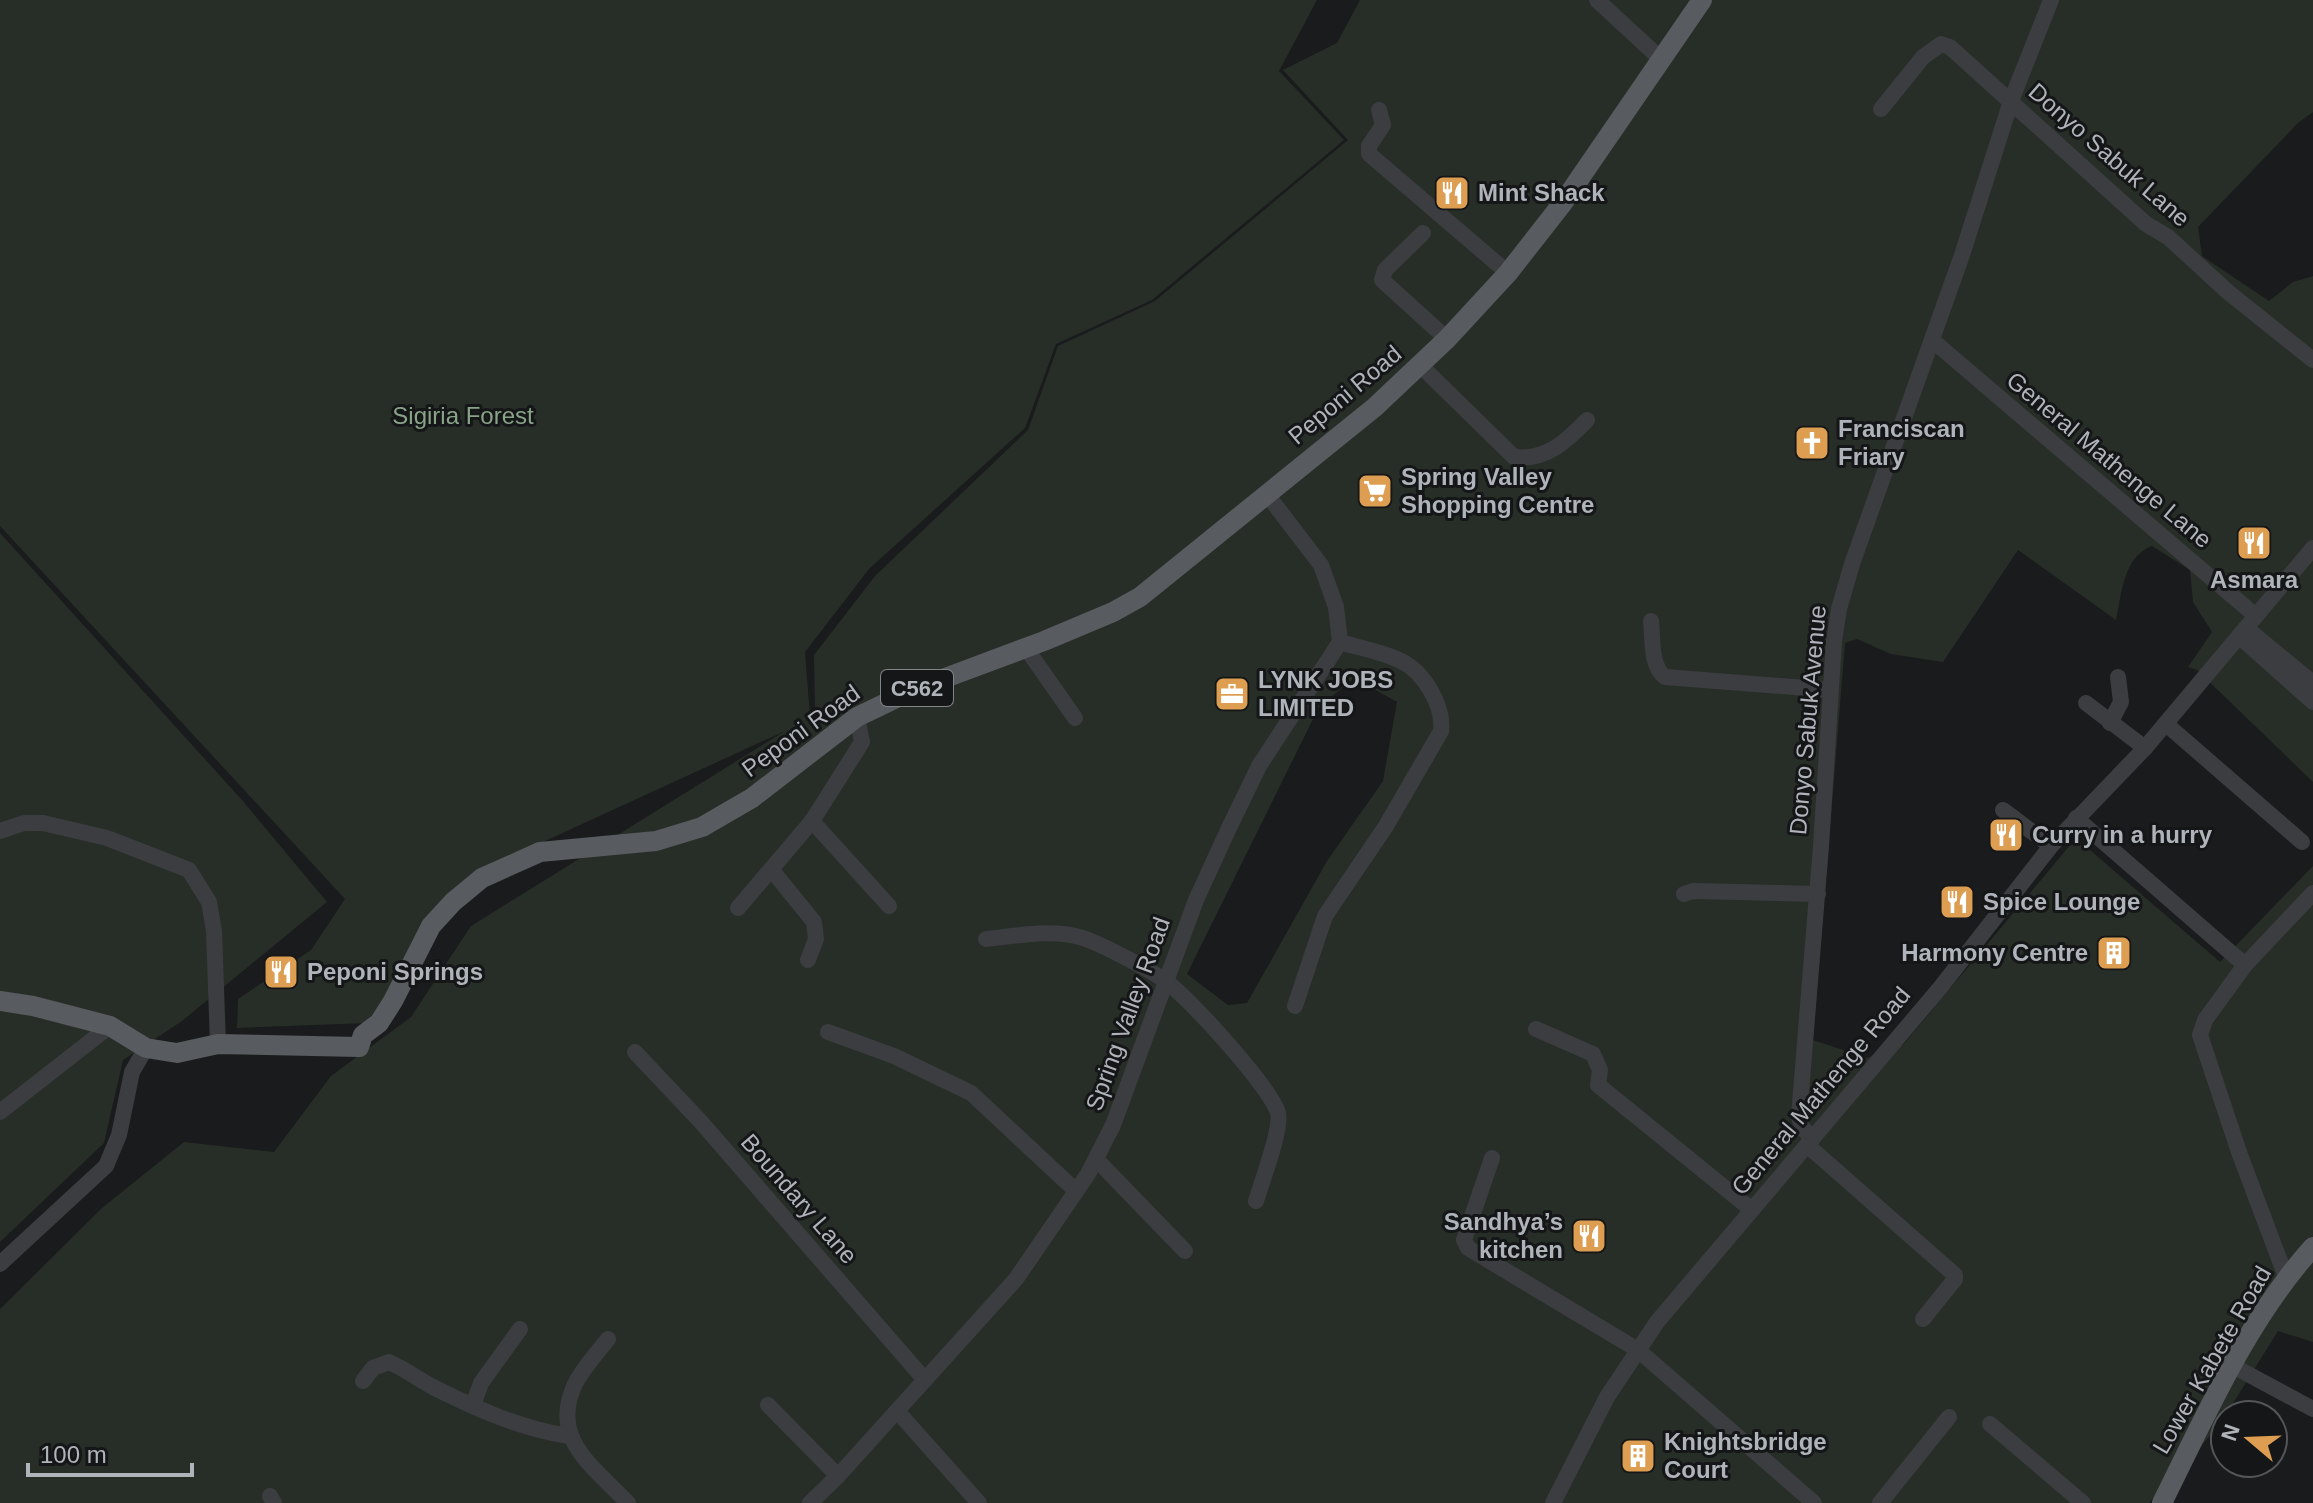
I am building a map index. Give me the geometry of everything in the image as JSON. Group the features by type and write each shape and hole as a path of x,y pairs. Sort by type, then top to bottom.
{"main road":[{"name":"Peponi Road","path":"0,1001 33,1006 110,1026 146,1048 184,1054 218,1044 359,1047 363,1035 379,1023 393,1001 431,926 482,878 540,852 656,841 702,827 752,798 857,717 913,690 1113,612 1140,597 1375,407 1447,339 1508,273 1562,204 1702,0"},
{"name":"Lower Kabete Road","path":"2162,1503 2233,1366 2286,1277 2313,1247"}],"street":[{"path":"1597,0 1662,60"},
{"name":"Donyo Sabuk Avenue","path":"1810,1142 1799,1116 1839,609 2011,101 2051,0"},
{"name":"Donyo Sabuk Lane","path":"1881,109 1923,57 1941,44 1950,47 2146,224 2168,237 2228,292 2313,360"},
{"path":"1379,110 1383,125 1369,146 1369,154 1508,273"},
{"path":"1423,233 1385,270 1382,280 1447,339"},
{"name":"General Mathenge Lane","path":"1932,340 2247,626"},
{"path":"1421,366 1514,457 1550,452 1570,438 1587,420"},
{"path":"1266,493 1321,565 1336,607 1340,642 1403,661 1427,686 1439,709 1441,731 1386,826 1325,916 1295,1006"},
{"name":"General Mathenge Road","path":"1553,1503 1607,1397 1657,1322 1940,988 2051,846 2145,748 2313,548"},
{"path":"1651,621 1656,664 1665,677 1831,690"},
{"path":"2247,626 2313,683"},
{"path":"2247,626 2313,702"},
{"name":"Spring Valley Road","path":"810,1503 1016,1279 1088,1174 1113,1125 1196,900 1259,766 1340,642"},
{"path":"1026,648 1075,718"},
{"path":"2110,723 2121,702 2118,677"},
{"path":"2086,703 2145,748"},
{"path":"738,908 812,821 862,742 857,717"},
{"path":"2166,724 2302,842"},
{"path":"2003,810 2051,846"},
{"path":"2076,818 2245,965"},
{"path":"812,821 889,906"},
{"path":"0,831 24,823 43,823 107,838 189,870 209,902 214,931 218,1044"},
{"path":"771,869 814,922 816,939 808,960"},
{"path":"1684,894 1693,891 1818,894"},
{"path":"2286,1277 2267,1233 2200,1035 2205,1020 2245,965 2313,893"},
{"path":"986,939 1056,934 1084,938 1165,980 1229,1045 1270,1098 1279,1115 1256,1201"},
{"path":"0,1112 110,1026"},
{"path":"1536,1029 1593,1054 1600,1070 1598,1085 1752,1210"},
{"path":"828,1032 894,1056 971,1093 1075,1190"},
{"path":"0,1264 106,1166 119,1135 132,1072 146,1048"},
{"name":"Boundary Lane","path":"635,1052 701,1122 925,1380"},
{"path":"1810,1142 1955,1275 1923,1319"},
{"path":"1492,1158 1464,1240 1468,1248 1638,1350 1814,1503"},
{"path":"1096,1159 1185,1251"},
{"path":"473,1405 481,1383 520,1329"},
{"path":"608,1339 576,1382 568,1408 569,1436 577,1450 628,1503"},
{"path":"363,1381 373,1368 389,1362 473,1405 538,1431 569,1436"},
{"path":"2233,1366 2313,1409"},
{"path":"768,1405 838,1476"},
{"path":"897,1411 979,1503"},
{"path":"1880,1503 1949,1417"},
{"path":"1990,1424 2083,1503"}],"green space":[{"name":"Sigiria Forest","path":"0,0 1317,0 1279,71 1344,140 1152,300 1056,344 1025,428 869,569 805,652 810,716 815,712 814,655 875,576 1028,430 1058,346 1155,301 1348,140 1283,70 1337,43 1360,0 2313,0 2313,112 2298,123 2198,227 2202,256 2269,301 2293,282 2313,276 2313,782 2197,670 2188,667 2212,632 2193,602 2190,570 2152,546 2142,551 2129,567 2116,620 2018,550 1943,662 1891,654 1857,639 1845,643 1813,1040 1867,1058 1903,1045 2076,838 2220,962 2313,866 2313,1342 2278,1331 2236,1399 2209,1399 2209,1437 2149,1503 0,1503 0,1309 102,1208 184,1142 274,1152 331,1076 411,1017 471,926 785,731 475,873 388,1000 367,1023 237,1028 238,999 311,950 345,899 0,526","holes":["1354,678 1397,702 1383,781 1327,861 1247,1003 1228,1005 1187,974 1319,707"]},
{"path":"0,533 242,800 327,902 182,1021 123,1060 104,1143 0,1242"}],"place":[{"name":"Mint Shack","path":"1452,193"},
{"name":"Franciscan Friary","path":"1812,443"},
{"name":"Spring Valley Shopping Centre","path":"1375,491"},
{"name":"Asmara","path":"2254,543"},
{"name":"LYNK JOBS LIMITED","path":"1232,694"},
{"name":"Curry in a hurry","path":"2006,835"},
{"name":"Spice Lounge","path":"1957,902"},
{"name":"Harmony Centre","path":"2114,953"},
{"name":"Peponi Springs","path":"281,972"},
{"name":"Sandhya’s kitchen","path":"1589,1236"},
{"name":"Knightsbridge Court","path":"1638,1456"}]}
